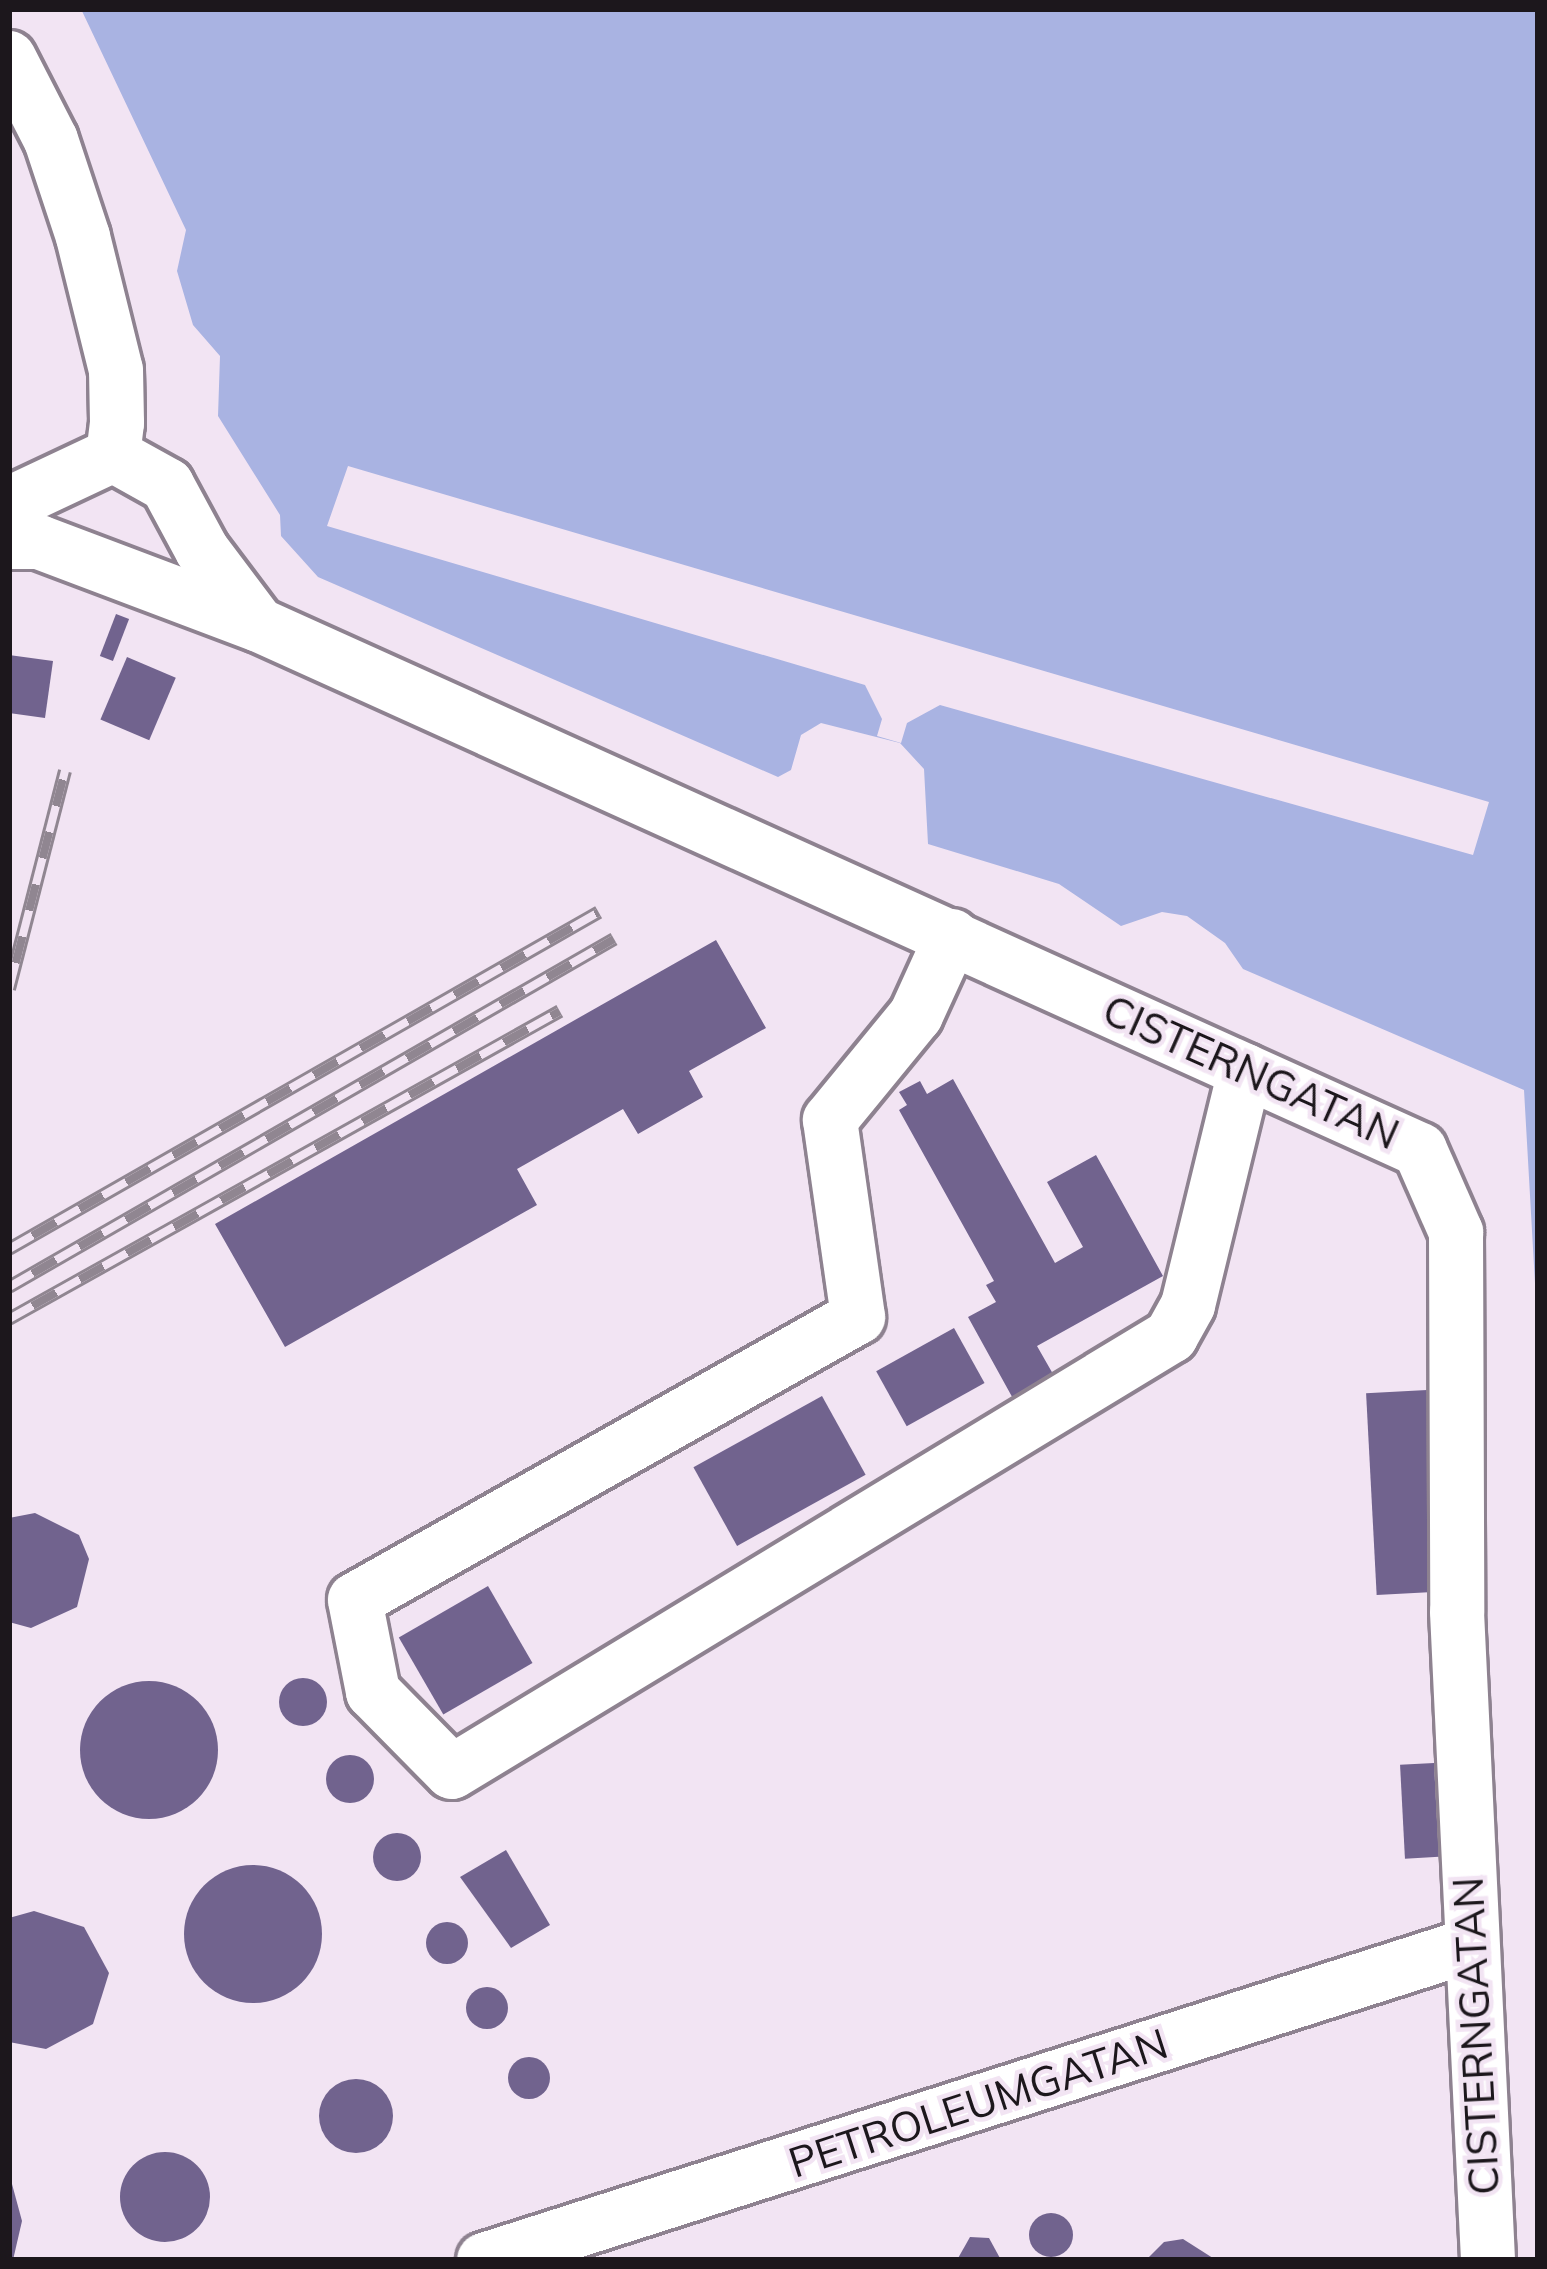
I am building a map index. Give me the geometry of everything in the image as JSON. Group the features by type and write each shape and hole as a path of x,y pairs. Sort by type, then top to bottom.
{"lane":[{"path":"9,58 51,140 83,237 116,370 113,454 9,505"},
{"name":"CISTERNGATAN","path":"113,454 167,485 202,550 259,625"},
{"name":"CISTERNGATAN","path":"9,542 61,550 259,625 1420,1150 1456,1232 1457,1612 1488,2260"},
{"path":"952,936 916,1015 830,1120 858,1317 355,1600 373,1692 452,1772 1171,1336 1187,1305 1245,1071"},
{"name":"PETROLEUMGATAN","path":"484,2260 1471,1945"}],"water":[{"path":"81,9 1538,9 1538,1336 1524,1090 1243,969 1225,943 1187,916 1162,912 1121,926 1059,884 928,844 924,769 900,743 821,723 801,735 791,770 778,777 318,577 281,536 280,515 218,416 220,356 193,325 177,271 186,230"}],"pier":[{"path":"348,466 1489,802 1473,855 940,705 907,723 901,743 877,736 882,719 865,685 327,526"}],"building":[{"path":"116,614 129,619 113,661 100,656"},
{"path":"9,655 53,661 45,718 9,713"},
{"path":"127,657 176,678 149,740 100,720"},
{"path":"716,940 766,1028 689,1071 703,1097 638,1134 623,1109 517,1169 537,1205 285,1347 215,1224"},
{"path":"953,1079 1055,1263 1083,1247 1047,1182 1096,1155 1163,1276 1037,1346 1057,1381 1016,1404 968,1317 996,1302 986,1285 994,1281 899,1110 907,1105 899,1092 920,1081 927,1094"},
{"path":"954,1328 985,1383 907,1426 876,1371"},
{"path":"1427,1390 1438,1592 1377,1595 1366,1393"},
{"path":"822,1396 866,1475 737,1546 693,1467"},
{"path":"35,1513 79,1535 89,1559 77,1607 31,1628 9,1622 9,1518"},
{"path":"488,1586 532,1663 443,1715 399,1638"},
{"path":"303,1678 320,1685 327,1702 320,1719 303,1726 286,1719 279,1702 286,1685"},
{"path":"149,1681 175,1686 198,1701 213,1724 218,1750 213,1776 198,1799 175,1814 149,1819 123,1814 100,1799 85,1776 80,1750 85,1724 100,1701 123,1686"},
{"path":"350,1755 367,1762 374,1779 367,1796 350,1803 333,1796 326,1779 333,1762"},
{"path":"1434,1763 1439,1857 1405,1859 1400,1765"},
{"path":"397,1833 414,1840 421,1857 414,1874 397,1881 380,1874 373,1857 380,1840"},
{"path":"506,1850 550,1925 511,1948 460,1877"},
{"path":"253,1865 280,1870 302,1885 317,1907 322,1934 317,1961 302,1983 280,1998 253,2003 226,1998 204,1983 189,1961 184,1934 189,1907 204,1885 226,1870"},
{"path":"34,1911 84,1927 109,1973 93,2024 46,2049 9,2042 9,1918"},
{"path":"447,1922 462,1928 468,1943 462,1958 447,1964 432,1958 426,1943 432,1928"},
{"path":"487,1987 502,1993 508,2008 502,2023 487,2029 472,2023 466,2008 472,1993"},
{"path":"529,2057 544,2063 550,2078 544,2093 529,2099 514,2093 508,2078 514,2063"},
{"path":"356,2079 382,2090 393,2116 382,2142 356,2153 330,2142 319,2116 330,2090"},
{"path":"165,2152 182,2155 197,2165 207,2180 207,2214 197,2229 182,2239 165,2242 148,2239 133,2229 123,2214 120,2197 123,2180 133,2165 148,2155"},
{"path":"9,2173 22,2221 13,2260 9,2260"},
{"path":"1051,2213 1067,2219 1073,2235 1067,2251 1051,2257 1035,2251 1029,2235 1035,2219"},
{"path":"970,2237 989,2238 1001,2260 957,2260"},
{"path":"1183,2239 1216,2260 1146,2260 1164,2242"}],"railway":[{"path":"9,989 65,771"},
{"path":"9,1249 599,912"},
{"path":"9,1287 614,939"},
{"path":"9,1319 560,1011"}]}
